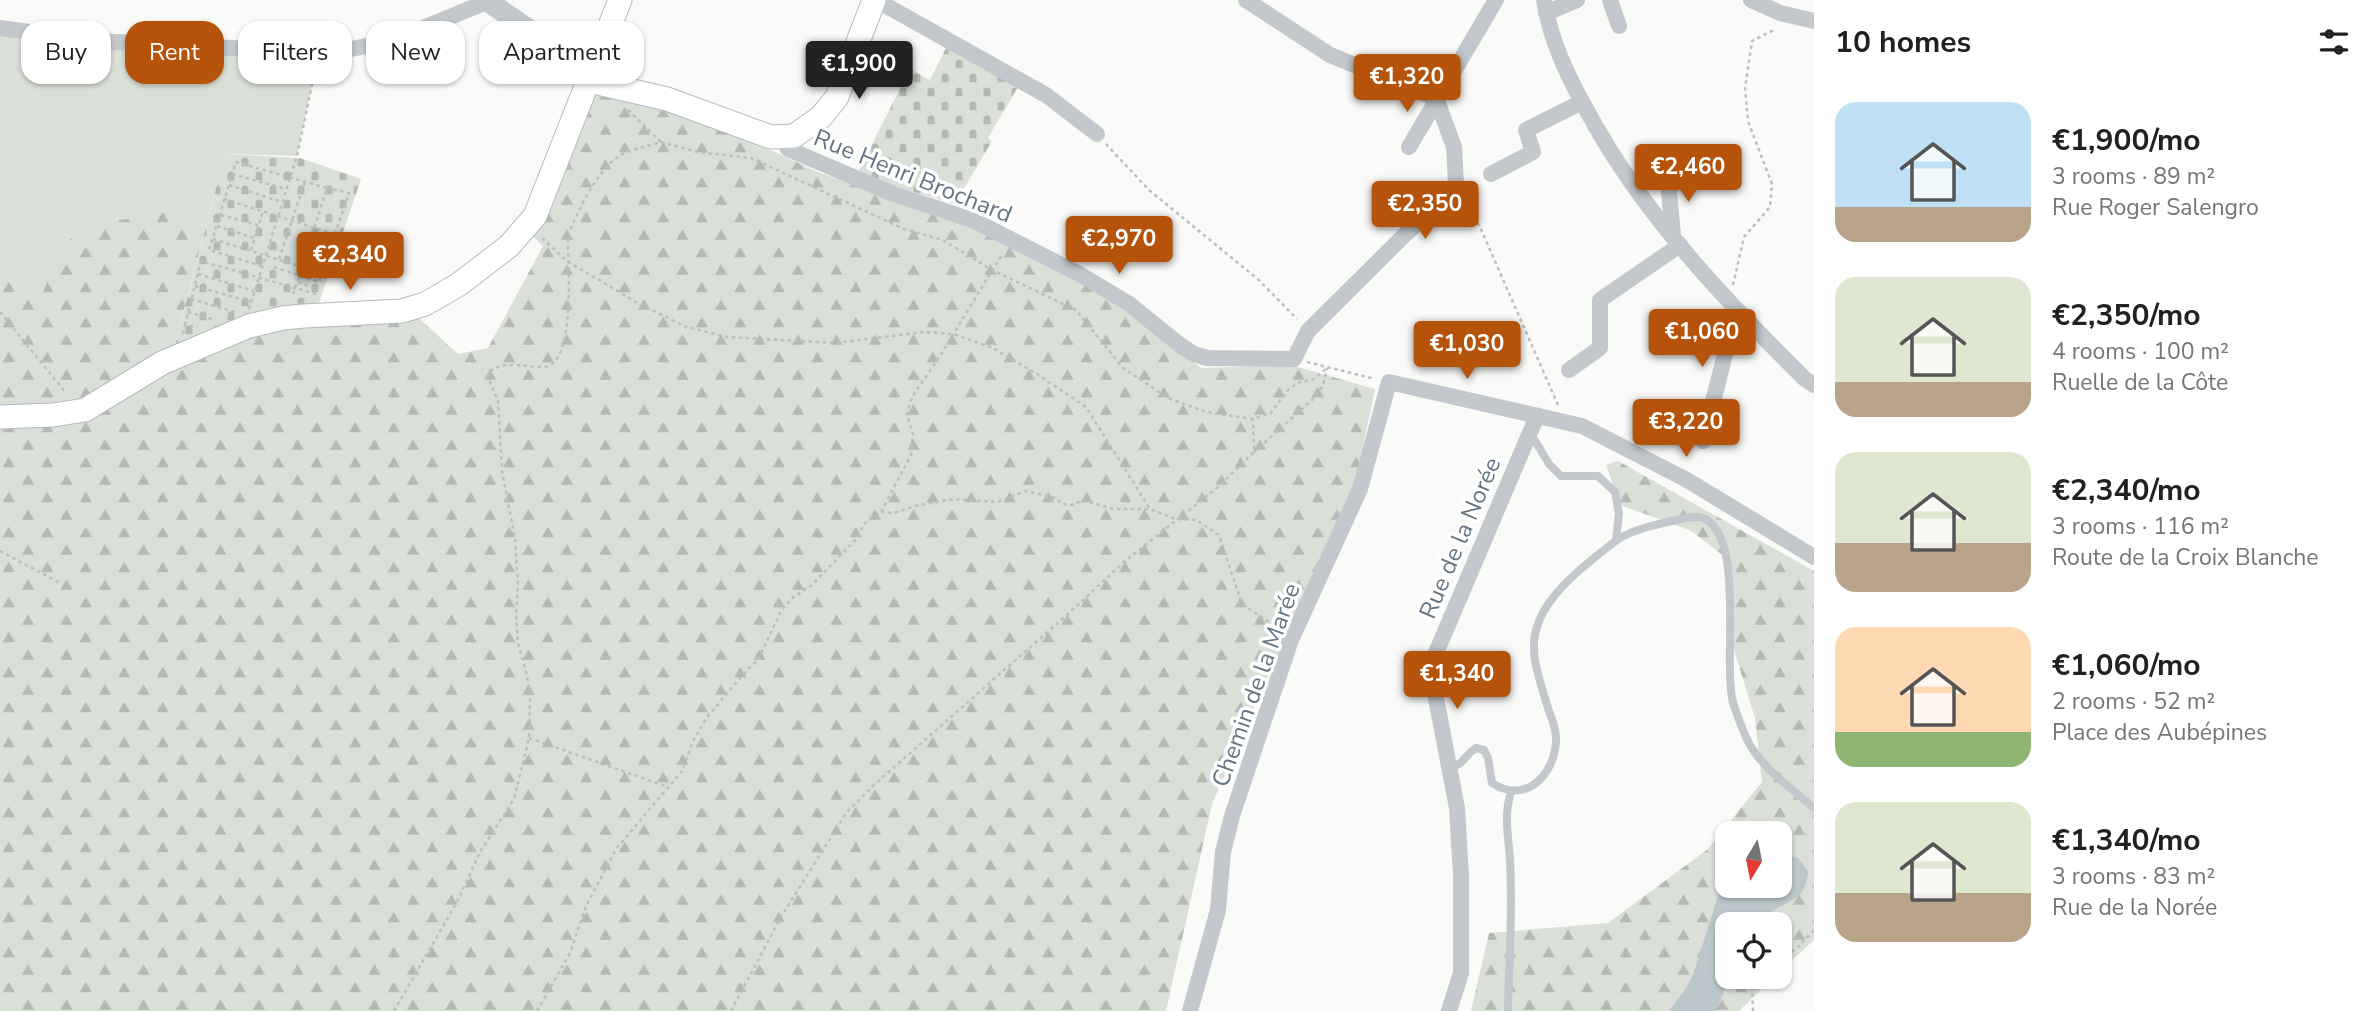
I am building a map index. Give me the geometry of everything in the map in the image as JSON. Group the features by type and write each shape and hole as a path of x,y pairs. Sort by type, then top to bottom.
{"main road":[{"path":"613,21 621,0"},
{"path":"615,84 667,99 771,137 794,136 821,117 837,97 875,0"},
{"path":"0,417 44,416 80,411 162,363 244,320 402,311 438,298 521,235 535,216 588,84"}],"street":[{"path":"352,47 389,42 479,5 485,0 514,21"},
{"path":"875,0 1046,95 1097,134"},
{"path":"1246,0 1330,55 1436,98 1454,147 1456,184 1308,331 1294,359"},
{"path":"1409,147 1496,0"},
{"path":"1577,0 1545,6 1566,71 1602,139 1635,189 1677,241 1746,321 1814,385"},
{"path":"1611,0 1619,26"},
{"path":"1751,0 1780,13 1814,21"},
{"path":"0,28 96,41 238,48"},
{"path":"1491,174 1533,152 1525,130 1582,102"},
{"name":"Rue Henri Brochard","path":"782,138 788,149 891,193 975,221 1081,275 1128,303 1194,354 1207,358 1294,359"},
{"path":"1677,241 1668,180 1684,165"},
{"path":"1569,370 1600,348 1600,300 1677,241"},
{"path":"1703,441 1729,339 1746,321"},
{"path":"1389,382 1582,426 1687,480 1814,557"},
{"name":"Chemin de la Marée","path":"1190,1011 1218,910 1223,852 1232,816 1296,631 1360,489 1389,382"},
{"name":"Rue de la Norée","path":"1449,1011 1461,973 1457,821 1430,667 1537,416"}],"lane":[{"path":"1530,432 1549,464 1561,476 1598,476 1615,492 1619,514 1616,540"},
{"path":"1449,768 1461,764 1476,748 1484,750 1488,758 1492,783 1511,792 1536,785 1549,765 1555,749 1556,735 1534,656 1538,622 1561,587 1616,540 1658,524 1687,517 1703,518 1723,540 1731,603 1733,702 1751,747 1780,779 1814,808"},
{"path":"1508,1011 1510,862 1506,806 1511,792"}],"path":[{"path":"1731,302 1738,256 1744,237 1770,207 1772,184 1748,121 1745,89 1752,41 1772,31 1780,13"},
{"path":"191,299 244,320 246,317 297,156 312,84"},
{"path":"626,108 661,142 697,152 751,158 904,229 943,240 992,270 1076,310 1122,368 1168,398 1206,412 1253,419 1271,413 1286,392 1297,383 1314,379 1327,368"},
{"path":"1097,134 1149,190 1260,281 1293,314"},
{"path":"394,1011 457,902 480,852 514,799 529,738 530,697 517,629 518,584 514,538 502,472 498,401 488,377 492,369 501,366 527,364 544,368 553,363 561,353 566,335 568,236 600,173 621,154 661,142"},
{"path":"262,266 209,250 236,162 349,193 319,282 274,267"},
{"path":"232,174 286,190"},
{"path":"279,259 305,181"},
{"path":"1456,184 1480,227 1565,421"},
{"path":"228,185 282,202"},
{"path":"290,317 289,308 327,188"},
{"path":"224,199 335,234"},
{"path":"251,250 262,211"},
{"path":"220,214 258,225"},
{"path":"216,226 254,238"},
{"path":"538,236 567,261 636,302 684,326 727,338 836,343 924,332 953,334 993,348 1086,407 1150,509"},
{"path":"213,239 302,267"},
{"path":"537,1011 570,953 586,906 616,849 682,771 693,741 707,717 758,660 781,611 849,547 865,523 881,512 911,456 913,435 907,414 912,397 1011,240"},
{"path":"185,325 201,261 316,295"},
{"path":"198,274 254,291"},
{"path":"298,282 318,289"},
{"path":"195,286 251,302"},
{"path":"0,312 80,411"},
{"path":"188,312 220,322"},
{"path":"1294,359 1389,382"},
{"path":"731,1011 781,917 846,813 937,728 1175,519 1217,488 1313,399 1323,386 1327,368"},
{"path":"1253,419 1254,452"},
{"path":"881,512 894,513 953,499 998,502 1026,491 1055,498 1063,504 1073,505 1083,500 1113,509 1150,509 1175,519 1196,520 1219,535 1242,604 1269,623 1296,631"},
{"path":"0,551 60,583"},
{"path":"529,738 669,787"},
{"path":"1792,951 1814,930"},
{"path":"1752,989 1753,1011"}],"green space":[{"path":"0,28 21,30 21,84 111,84 111,36 125,37 125,84 224,84 224,45 238,46 238,84 312,84 297,156 225,154 206,226 168,212 110,220 91,232 72,238 61,246 36,312 17,285 0,278"},
{"path":"948,44 1018,87 988,138 992,141 955,204 890,185 858,172 910,69 930,80"},
{"path":"600,92 675,106 820,173 975,225 1122,306 1201,368 1291,365 1375,389 1355,486 1212,804 1166,1011 0,1011 0,278 17,285 36,311 61,245 110,220 168,212 206,226 172,355 274,320 410,310 458,354 488,348 543,246 527,231 590,101"},
{"path":"225,154 300,158 361,179 317,309 175,345"},
{"path":"1618,461 1814,571 1814,940 1792,960 1792,912 1715,912 1715,989 1762,989 1739,1011 1471,1011 1489,933 1608,923 1708,849 1715,840 1715,898 1792,898 1792,821 1731,821 1762,782 1755,718 1726,624 1729,560 1690,530 1620,505 1606,465"}],"shaded area":[{"path":"1792,856 1798,858 1808,871 1807,881 1800,894 1790,902 1771,912 1715,912 1715,989 1725,989 1716,1011 1669,1011 1687,987 1717,898 1792,898"}]}
